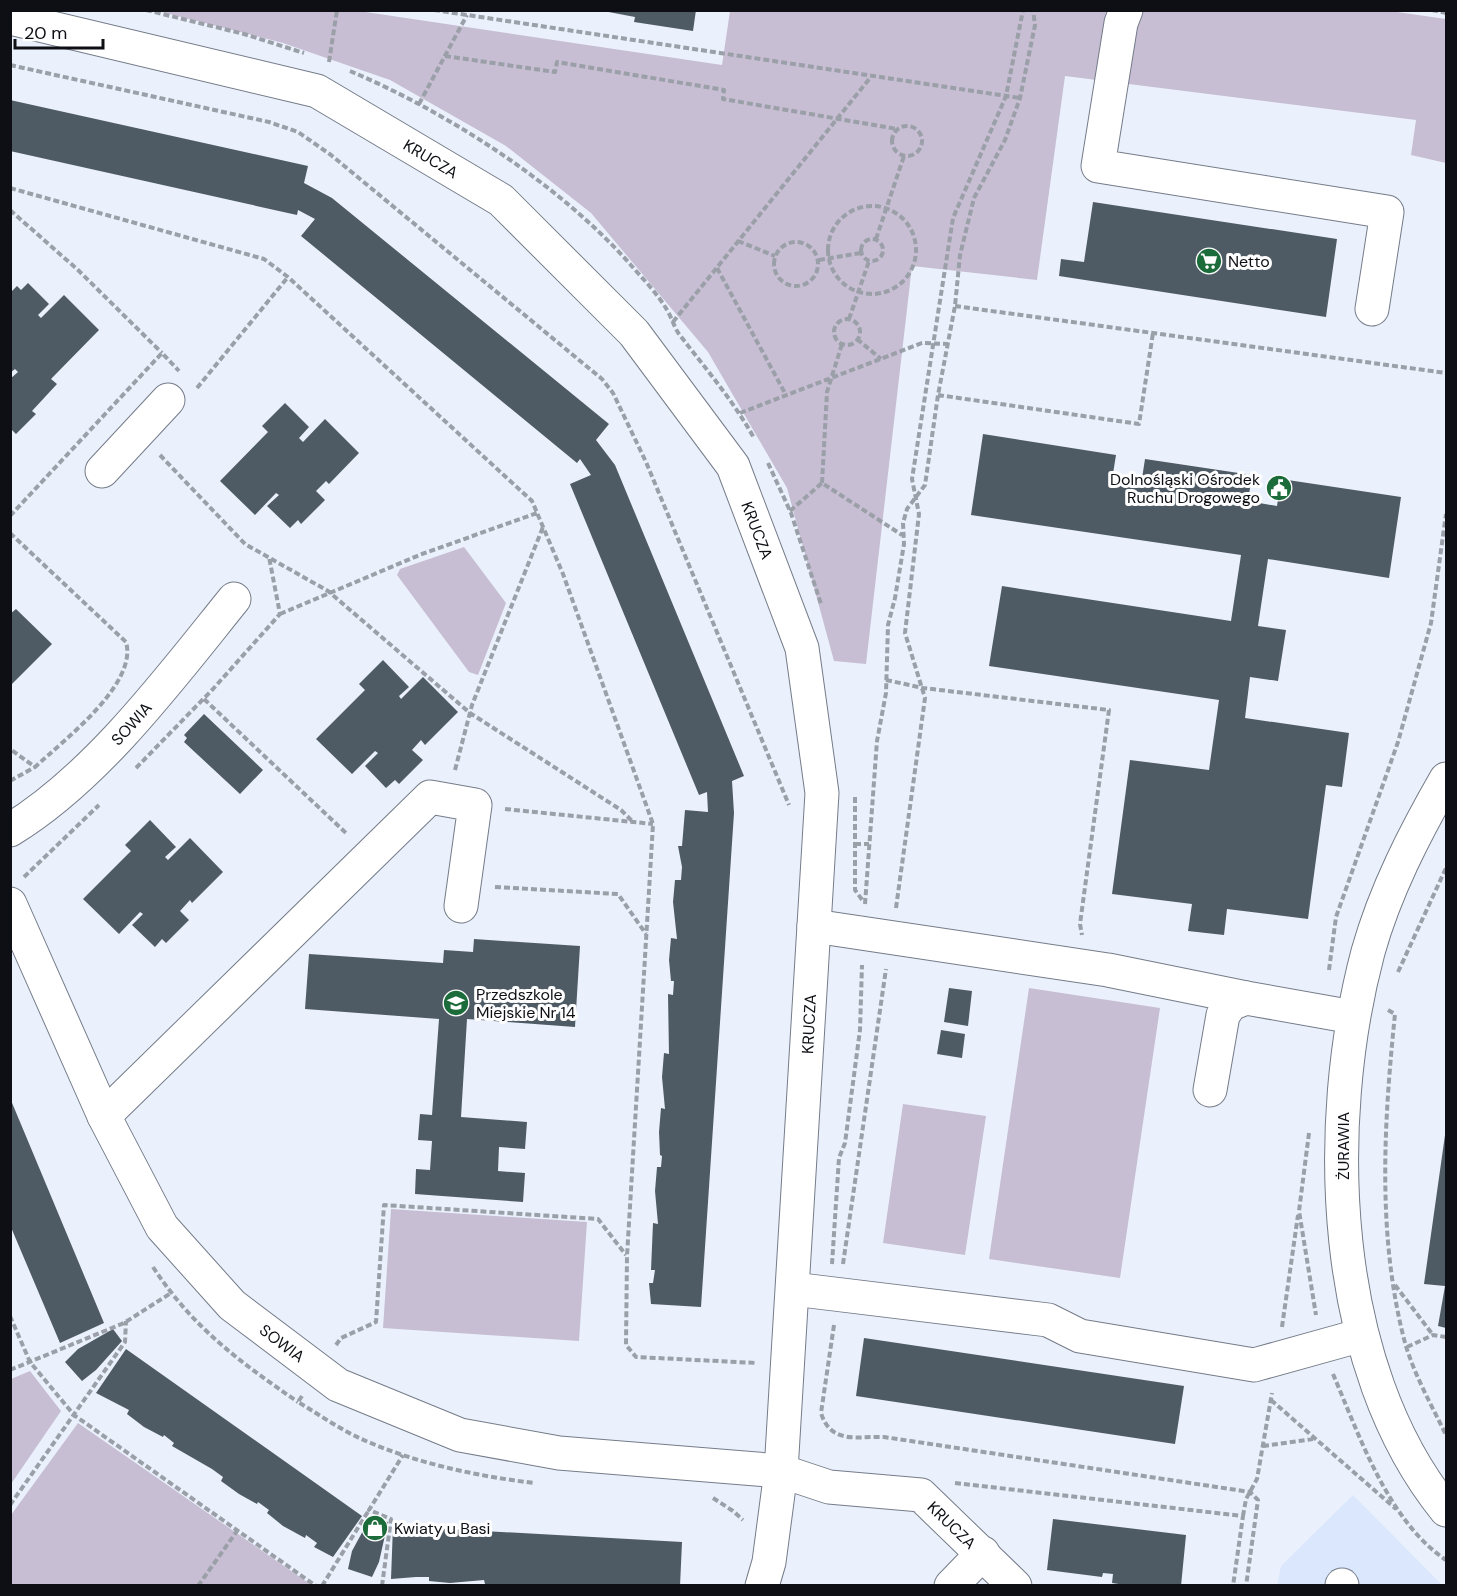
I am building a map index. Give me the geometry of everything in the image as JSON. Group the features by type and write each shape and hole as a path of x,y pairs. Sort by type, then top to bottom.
{"street":[{"path":"1126,10 1120,23 1098,166 1387,212 1372,309"},
{"name":"KRUCZA","path":"10,18 317,91 501,200 634,333 733,466 802,648 822,793 781,1471 770,1562 762,1586"},
{"path":"102,471 168,400"},
{"name":"SOWIA","path":"10,830 39,810 129,728 234,599"},
{"name":"ŻURAWIA","path":"1446,779 1396,875 1369,951 1353,1017 1342,1113 1343,1212 1353,1292 1362,1335 1396,1428 1433,1494 1446,1510"},
{"path":"104,1116 430,797 461,803 463,896"},
{"name":"SOWIA","path":"10,904 104,1116 162,1227 232,1305 338,1385 460,1436 559,1453 781,1471"},
{"path":"814,926 862,918 1246,998 1353,1017"},
{"path":"1210,1090 1222,1015 1231,1004 1246,998"},
{"path":"793,1289 1048,1320 1080,1336 1254,1365 1362,1335"},
{"name":"KRUCZA","path":"781,1471 830,1487 921,1495 1015,1586"},
{"name":"KRUCZA","path":"951,1586 983,1553"}],"path":[{"path":"146,10 244,34 313,56"},
{"path":"329,63 337,10"},
{"path":"434,10 1020,98"},
{"path":"828,1293 839,1158 844,1143 860,1030 862,918 877,741 886,680 888,625 904,544 902,535 907,509 925,485 938,395 955,306 960,255 974,198 1005,140 1020,98 1035,25 1033,10"},
{"path":"1432,10 1446,13"},
{"path":"419,104 467,15"},
{"path":"445,56 555,72 557,62 724,90 723,99 897,129 911,126 922,137 918,151 904,156"},
{"path":"321,59 419,104 483,142 544,186 590,225 629,263 667,309 677,332 740,413 757,443"},
{"path":"10,65 269,122 298,132 331,155 602,380 613,393 646,462 792,812"},
{"path":"673,322 870,77"},
{"path":"897,129 892,137 892,147 904,156"},
{"path":"876,239 904,156"},
{"path":"10,188 264,259 288,277 532,501 654,824 627,1256 626,1345 636,1357 761,1364"},
{"path":"858,208 886,208 899,215 909,227 915,241 916,256 911,271 902,283 888,292 873,295 858,293 845,287 836,277 828,256 829,237 835,224 846,214 858,208"},
{"path":"10,210 78,270 162,353"},
{"path":"861,253 864,242 876,239"},
{"path":"868,261 879,259 883,252 883,245 876,239"},
{"path":"738,241 775,256"},
{"path":"796,241 811,246 819,260 817,274 800,286 793,286 780,280 776,274 775,256 782,246 796,241"},
{"path":"819,260 828,256 861,253"},
{"path":"861,253 868,261"},
{"path":"849,319 868,261"},
{"path":"717,268 786,395"},
{"path":"955,306 1446,373"},
{"path":"849,319 859,327 857,339 850,344 842,344 836,338 834,330 841,320 849,319"},
{"path":"938,395 1138,424 1153,333"},
{"path":"857,339 881,359"},
{"path":"740,413 922,343 948,344"},
{"path":"790,511 822,483 827,392 842,344"},
{"path":"137,434 245,544 328,591 470,713 621,810 633,822"},
{"path":"762,453 790,511 823,612"},
{"path":"822,483 902,535"},
{"path":"280,614 328,591 537,513"},
{"path":"543,526 470,713 461,803 654,824"},
{"path":"10,533 126,642 129,654 118,684 88,717 35,766 10,781"},
{"path":"886,680 923,688 1109,710 1080,924 1085,941"},
{"path":"204,699 341,828"},
{"path":"10,749 35,766"},
{"path":"855,792 855,890 862,918"},
{"path":"1395,977 1446,868"},
{"path":"463,896 618,894 647,935"},
{"path":"1388,999 1385,1009 1395,1014 1386,1097 1385,1199 1394,1284 1407,1347 1424,1392 1446,1435"},
{"path":"539,1484 482,1477 403,1455 364,1441 298,1402 341,1338 376,1322 384,1205 598,1219 627,1256"},
{"path":"1394,1284 1433,1335"},
{"path":"10,1370 126,1321 171,1293"},
{"path":"10,1316 30,1362 74,1415 316,1586"},
{"path":"10,1505 125,1342 126,1321"},
{"path":"1407,1347 1433,1335 1446,1337"},
{"path":"1270,1400 1398,1511"},
{"path":"1263,1446 1314,1439"},
{"path":"322,1586 403,1455"},
{"path":"951,1482 1243,1516 1233,1586"},
{"path":"703,1498 714,1499"},
{"path":"369,1510 391,1519 382,1586"},
{"path":"198,1586 237,1531"}],"shaded area":[{"path":"158,11 359,11 722,65 730,11 1390,11 1446,19 1446,163 1411,155 1416,120 1065,76 1037,280 912,266 866,664 834,661 787,488 708,352 591,213 506,146 390,80 283,43"},
{"path":"464,547 506,603 478,675 469,672 397,575 400,569"},
{"path":"1029,988 1160,1008 1120,1278 989,1259"},
{"path":"903,1104 986,1116 965,1255 883,1243"},
{"path":"391,1209 587,1222 579,1341 383,1328"},
{"path":"30,1371 61,1411 11,1484 11,1379"},
{"path":"78,1423 310,1584 11,1585 11,1515"},
{"path":"1353,1495 1442,1585 1277,1586 1281,1566"}],"building":[{"path":"598,10 696,10 693,31 634,22 635,17"},
{"path":"10,100 308,166 304,183 332,198 609,424 596,440 615,465 744,776 732,781 734,813 701,1307 651,1304 649,1283 653,1283 655,1270 651,1270 653,1223 658,1224 655,1191 657,1167 661,1167 662,1156 660,1155 659,1132 661,1108 665,1109 662,1077 664,1053 669,1054 668,994 673,995 674,981 671,981 669,960 671,938 677,939 673,902 675,880 681,880 682,867 678,846 682,846 685,810 708,812 707,792 699,795 570,484 591,475 580,459 577,463 301,236 315,219 298,210 297,215 10,151"},
{"name":"Netto","path":"1093,202 1337,239 1326,317 1059,276 1061,259 1084,262"},
{"path":"28,283 49,304 38,315 41,318 64,295 99,330 51,379 57,384 32,411 36,414 16,434 10,428 10,379 18,372 15,369 10,373 10,293 17,286 21,290"},
{"path":"285,403 309,427 299,438 303,442 325,419 359,453 329,484 326,481 316,491 325,500 301,524 298,520 290,528 267,506 279,495 276,493 255,515 220,481 268,432 262,426"},
{"path":"983,434 1116,455 1112,480 1141,485 1145,459 1252,475 1248,501 1277,506 1281,479 1401,497 1389,578 1268,559 1258,626 1286,630 1278,681 1250,677 1245,718 1349,733 1342,787 1326,785 1308,919 1227,909 1224,935 1188,931 1192,904 1112,894 1130,760 1209,770 1219,700 989,666 1002,586 1231,621 1241,555 971,515"},
{"path":"16,609 52,644 10,686 10,614"},
{"path":"383,660 409,687 399,696 401,699 423,677 458,712 425,745 421,740 412,750 423,760 399,784 395,780 386,788 365,766 378,753 375,751 352,774 316,739 365,690 359,684"},
{"path":"204,714 263,770 240,794 184,742 187,738 184,735"},
{"path":"150,820 176,847 165,857 168,860 190,838 223,872 192,903 190,900 180,911 189,920 166,943 162,939 155,947 132,925 143,914 140,912 119,934 83,899 131,851 125,845"},
{"path":"474,939 580,946 575,1027 467,1019 461,1117 527,1122 525,1149 499,1147 498,1171 525,1173 523,1202 415,1194 416,1169 430,1170 432,1141 418,1140 420,1114 432,1115 439,1019 305,1009 309,954 443,963 444,950 473,952"},
{"path":"949,988 972,991 968,1026 944,1022"},
{"path":"941,1030 965,1034 962,1058 937,1054"},
{"path":"10,1098 104,1323 60,1343 10,1225"},
{"path":"1445,1135 1446,1328 1438,1326 1445,1286 1424,1284"},
{"path":"113,1329 122,1341 96,1370 82,1381 65,1362 78,1349"},
{"path":"864,1338 1184,1386 1175,1444 856,1396"},
{"path":"126,1349 362,1516 333,1557 314,1547 317,1543 306,1535 305,1538 283,1526 267,1513 269,1510 258,1502 257,1504 239,1494 221,1481 223,1477 212,1469 172,1446 174,1443 164,1435 163,1437 144,1427 127,1414 129,1410 96,1393"},
{"path":"371,1516 388,1522 379,1562 372,1577 348,1569 352,1551"},
{"path":"1053,1519 1186,1535 1181,1586 1132,1586 1112,1583 1113,1574 1103,1573 1102,1577 1047,1570"},
{"path":"393,1526 682,1542 680,1586 485,1584 484,1580 450,1583 429,1581 429,1577 391,1579"}],"place":[{"name":"Netto","path":"1209,261"},
{"name":"Dolnośląski Ośrodek Ruchu Drogowego","path":"1279,488"},
{"name":"Przedszkole Miejskie Nr 14","path":"456,1003"},
{"name":"Kwiaty u Basi","path":"375,1528"}]}
